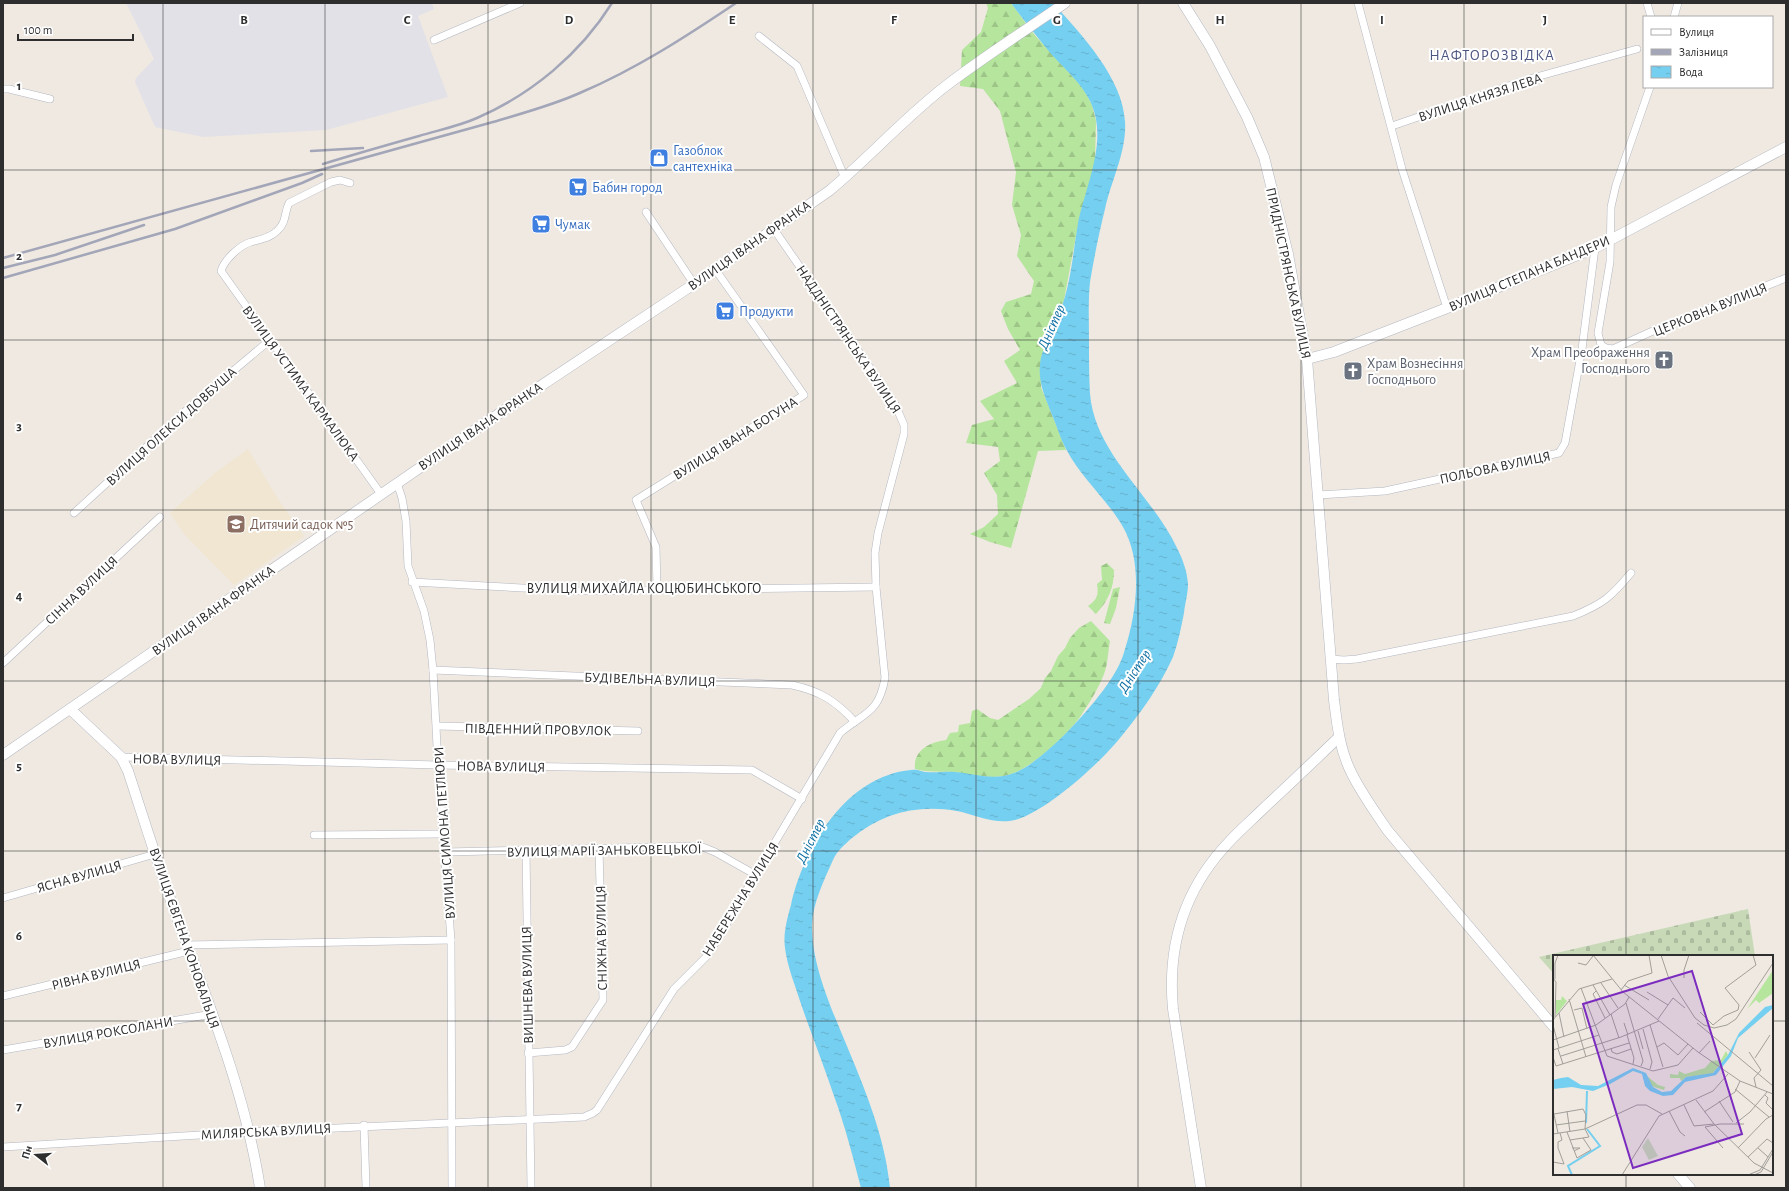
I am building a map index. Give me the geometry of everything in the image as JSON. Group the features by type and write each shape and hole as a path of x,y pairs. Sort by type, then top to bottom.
{"main road":[{"name":"ВУЛИЦЯ ІВАНА ФРАНКА","path":"3,755 476,429 694,284 773,228 829,191 896,129 947,85 1065,3"},
{"name":"ПРИДНІСТРЯНСЬКА ВУЛИЦЯ","path":"1183,3 1210,46 1247,117 1264,157 1288,254 1307,359 1330,658 1339,737 1351,773 1364,796 1388,831 1553,1026"},
{"name":"ВУЛИЦЯ СТЕПАНА БАНДЕРИ","path":"1307,359 1334,352 1595,248 1786,147"},
{"name":"ВУЛИЦЯ ЄВГЕНА КОНОВАЛЬЦЯ","path":"70,709 121,757 128,771 155,854 237,1085 249,1132 260,1188"},
{"path":"1201,1188 1172,1009 1170,983 1176,934 1192,893 1204,873 1228,842 1339,737"},
{"path":"1679,1175 1690,1188"}],"street":[{"path":"434,40 520,3"},
{"path":"1358,3 1392,126 1402,169 1447,308"},
{"path":"1647,3 1651,16"},
{"path":"1674,16 1678,3"},
{"path":"759,36 797,66 844,178"},
{"name":"ВУЛИЦЯ КНЯЗЯ ЛЕВА","path":"1392,126 1529,79 1637,49"},
{"path":"1610,240 1611,207 1616,185 1650,88"},
{"path":"3,89 9,89 50,99"},
{"name":"ВУЛИЦЯ УСТИМА КАРМАЛЮКА","path":"350,183 340,180 331,182 289,204 287,207 286,218 279,230 271,236 249,242 223,265 221,271 381,494"},
{"path":"646,212 694,284"},
{"name":"НАДДНІСТРЯНСЬКА ВУЛИЦЯ","path":"773,228 895,404 904,425 904,434 878,533 875,553 876,587 885,678 883,692 869,713"},
{"name":"ЦЕРКОВНА ВУЛИЦЯ","path":"1610,240 1610,262 1598,333 1601,345 1606,348 1613,349 1655,330 1786,278"},
{"name":"ПОЛЬОВА ВУЛИЦЯ","path":"1318,495 1385,491 1559,454 1565,443 1580,357 1595,248"},
{"name":"ВУЛИЦЯ ІВАНА БОГУНА","path":"657,590 656,547 636,500 804,395 715,268"},
{"name":"ВУЛИЦЯ ОЛЕКСИ ДОВБУША","path":"74,513 190,406 270,340"},
{"name":"ВУЛИЦЯ СИМОНА ПЕТЛЮРИ","path":"397,483 402,498 406,521 408,566 412,582 424,612 430,640 433,670 438,765 443,834 446,852 451,940 452,1188"},
{"name":"СІННА ВУЛИЦЯ","path":"3,663 160,517"},
{"path":"1330,658 1344,660 1357,659 1573,616 1595,606 1613,594 1631,573"},
{"name":"ВУЛИЦЯ МИХАЙЛА КОЦЮБИНСЬКОГО","path":"412,582 580,591 876,587"},
{"name":"БУДІВЕЛЬНА ВУЛИЦЯ","path":"433,670 792,685 807,688 832,700 855,722"},
{"name":"НАБЕРЕЖНА ВУЛИЦЯ","path":"529,1120 584,1116 597,1110 674,990 708,955 840,733 869,713"},
{"name":"ПІВДЕННИЙ ПРОВУЛОК","path":"437,726 638,731"},
{"name":"НОВА ВУЛИЦЯ","path":"121,757 438,765 752,770 802,799"},
{"path":"314,835 443,834"},
{"name":"ВУЛИЦЯ МАРІЇ ЗАНЬКОВЕЦЬКОЇ","path":"446,852 700,846 715,852 756,875"},
{"name":"СНІЖНА ВУЛИЦЯ","path":"528,1053 565,1050 572,1047 603,1000 599,848"},
{"name":"ВИШНЕВА ВУЛИЦЯ","path":"526,850 531,1188"},
{"name":"ЯСНА ВУЛИЦЯ","path":"3,898 155,854"},
{"name":"РІВНА ВУЛИЦЯ","path":"3,996 188,948 451,940"},
{"name":"ВУЛИЦЯ РОКСОЛАНИ","path":"3,1050 212,1014"},
{"name":"МИЛЯРСЬКА ВУЛИЦЯ","path":"3,1147 364,1126 529,1120"},
{"path":"364,1126 366,1188"}],"shaded area":[{"path":"126,3 432,3 434,9 418,16 448,97 326,130 203,137 155,127 135,82 136,78 154,59"},
{"name":"Дитячий садок №5","path":"248,449 280,502 304,536 234,585 184,534 170,513 216,472"}],"green space":[{"path":"986,3 1011,3 1033,33 1083,88 1092,105 1096,121 1095,164 1080,215 1064,300 1049,337 1041,387 1066,450 1038,451 1011,548 970,534 984,527 998,514 997,495 984,473 1000,461 998,447 966,443 972,425 994,419 980,401 1017,383 1004,361 1020,350 1008,329 1001,311 1006,302 1031,294 1034,281 1017,256 1021,235 1012,205 1016,172 1000,111 983,89 960,86 962,50 981,32 988,8"},
{"path":"1107,563 1114,570 1113,583 1110,594 1096,614 1088,606 1097,597 1097,584 1102,580 1101,566"},
{"path":"1120,587 1116,608 1110,624 1104,623 1113,589"},
{"path":"1091,621 1110,641 1105,670 1097,689 1082,714 1049,750 1017,772 994,777 915,769 915,763 919,752 928,745 946,740 950,733 958,732 959,725 970,723 972,711 977,709 990,718 998,720 1029,699 1041,688 1045,678 1051,671 1058,656 1065,648 1070,638 1079,628"},
{"path":"1748,909 1755,955 1553,955 1553,973 1539,957"}],"water":[{"name":"Дністер","path":"1011,3 1053,3 1088,43 1109,73 1117,89 1125,122 1125,133 1124,144 1103,218 1090,282 1090,394 1094,416 1102,436 1126,474 1167,529 1177,548 1186,570 1188,591 1175,652 1156,689 1135,719 1100,760 1057,797 1028,815 1008,821 986,819 957,811 943,809 901,812 876,822 864,829 852,838 835,857 814,908 812,924 815,953 827,998 873,1112 884,1150 890,1188 861,1188 842,1119 799,998 786,954 785,932 787,921 797,883 806,860 818,838 832,818 848,800 867,785 888,775 916,770 926,772 963,773 992,777 1014,773 1038,758 1052,747 1079,720 1114,674 1124,653 1133,619 1136,571 1129,541 1117,517 1072,460 1060,436 1045,397 1040,378 1040,365 1043,351 1066,294 1078,223 1094,162 1097,146 1095,116 1090,101 1082,88 1052,55"}],"railway":[{"path":"323,164 456,126 477,118 517,97 553,71 570,55 599,22 612,3"},
{"path":"3,258 493,122 549,105 571,97 622,73 680,40 736,3"},
{"path":"311,151 363,148"},
{"path":"3,278 175,229 302,183 322,174"},
{"path":"3,268 55,255 144,225"}],"place":[{"name":"Газоблок сантехніка","path":"659,158"},
{"name":"Бабин город","path":"578,187"},
{"name":"Чумак","path":"541,224"},
{"name":"Продукти","path":"725,311"},
{"name":"Храм Преображення Господнього","path":"1664,360"},
{"name":"Храм Вознесіння Господнього","path":"1353,371"},
{"name":"Дитячий садок №5","path":"236,524"}],"district":[{"name":"НАФТОРОЗВІДКА","path":"1492,55"}]}
